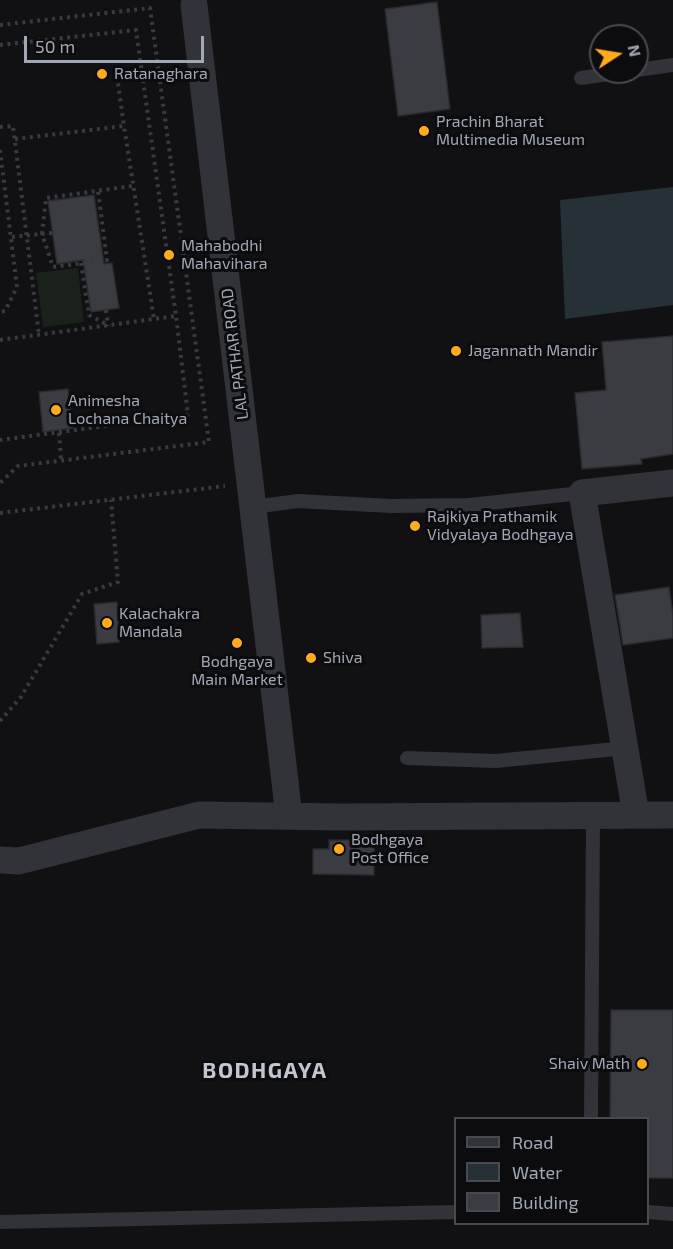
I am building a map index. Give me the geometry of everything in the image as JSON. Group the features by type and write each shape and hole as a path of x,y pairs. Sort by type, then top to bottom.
{"street":[{"name":"LAL PATHAR ROAD","path":"194,5 289,816"},
{"path":"636,814 582,493 673,483"},
{"path":"0,861 19,861 199,815 673,815"}],"lane":[{"path":"649,68 673,65"},
{"path":"581,78 589,77"},
{"path":"251,494 298,501 391,506 469,505 582,493"},
{"path":"407,758 496,761 626,748"},
{"path":"591,1117 593,816"},
{"path":"0,1222 454,1212"},
{"path":"649,1212 673,1214"}],"path":[{"path":"0,25 150,8 208,442 18,465 0,483"},
{"path":"0,45 136,30 177,316 188,415 0,440"},
{"path":"117,76 154,319"},
{"path":"0,127 13,126 39,335"},
{"path":"15,139 124,126"},
{"path":"0,150 17,287 5,311 0,312"},
{"path":"98,191 107,260 53,267 42,234 46,198 132,186"},
{"path":"12,237 52,232"},
{"path":"81,263 89,315 108,326"},
{"path":"106,310 108,326"},
{"path":"0,340 177,316"},
{"path":"58,433 61,459"},
{"path":"0,513 111,500 251,494"},
{"path":"0,721 21,697 82,594 118,582 111,500"}],"shaded area":[{"path":"78,268 84,322 43,327 36,273"}],"water":[{"path":"673,187 673,305 565,319 560,200"}],"building":[{"path":"437,2 450,109 398,116 385,9"},
{"path":"94,195 104,264 112,263 119,308 91,312 83,260 57,264 48,201"},
{"path":"673,336 673,454 641,459 642,464 582,469 575,393 606,390 602,342"},
{"name":"Animesha Lochana Chaitya","path":"68,389 73,428 43,432 39,392"},
{"path":"669,587 673,638 623,645 615,595"},
{"name":"Kalachakra Mandala","path":"117,602 119,642 97,644 94,604"},
{"path":"520,613 523,647 482,648 481,615"},
{"path":"329,840 355,840 355,847 374,847 374,875 313,874 313,849 329,849"},
{"name":"Shaiv Math","path":"611,1010 673,1010 673,1178 649,1178 649,1117 610,1117"}],"place":[{"name":"Ratanaghara","path":"102,74"},
{"name":"Prachin Bharat Multimedia Museum","path":"424,131"},
{"name":"Mahabodhi Mahavihara","path":"169,255"},
{"name":"Jagannath Mandir","path":"456,351"},
{"name":"Animesha Lochana Chaitya","path":"56,410"},
{"name":"Rajkiya Prathamik Vidyalaya Bodhgaya","path":"415,526"},
{"name":"Kalachakra Mandala","path":"107,623"},
{"name":"Bodhgaya Main Market","path":"237,643"},
{"name":"Shiva","path":"311,658"},
{"name":"Bodhgaya Post Office","path":"339,849"},
{"name":"Shaiv Math","path":"642,1064"}],"district":[{"name":"BODHGAYA","path":"265,1071"}]}
